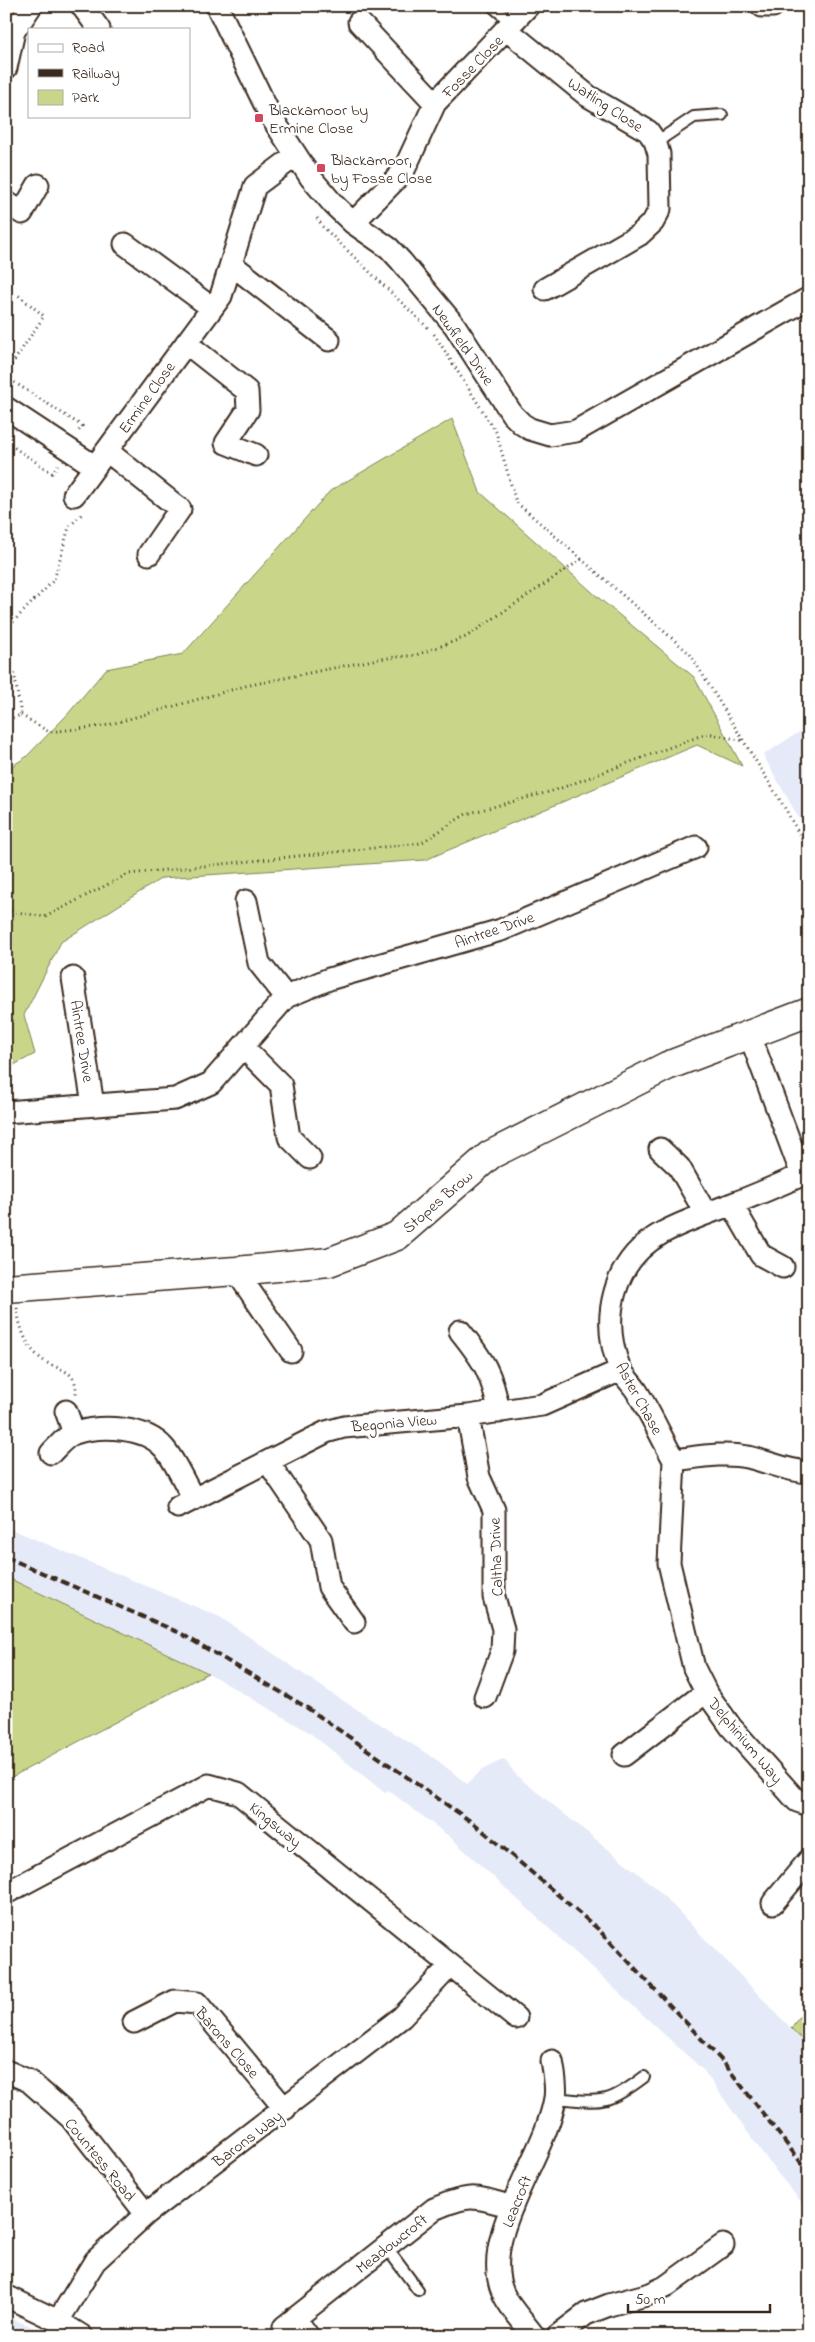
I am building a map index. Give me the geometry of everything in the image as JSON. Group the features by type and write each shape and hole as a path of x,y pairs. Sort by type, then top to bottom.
{"main road":[{"name":"Stopes Brow","path":"10,1288 329,1262 397,1236 490,1155 667,1066 749,1033 809,1012"}],"street":[{"path":"6,68 14,31 31,6"},
{"path":"82,6 98,28"},
{"name":"Newfield Drive","path":"217,6 270,115 296,156 334,205 353,223 389,248 435,300 455,326 512,414 530,429 550,436 576,431 809,298"},
{"name":"Fosse Close","path":"353,223 403,172 435,103 510,27 528,6"},
{"path":"762,6 773,6"},
{"name":"Fosse Close","path":"359,22 435,103"},
{"name":"Watling Close","path":"510,27 588,96 648,131 659,154 660,209 654,222 639,235 545,289"},
{"name":"Ermine Close","path":"74,495 221,296 255,186 296,156"},
{"path":"6,202 22,213 38,185"},
{"path":"125,244 212,308"},
{"path":"231,264 329,340"},
{"path":"186,343 248,391 248,410 226,443 256,455"},
{"path":"6,408 69,450 100,458 180,508 149,554"},
{"name":"Aintree Drive","path":"6,1112 175,1099 211,1083 286,997 329,979 501,930 696,847"},
{"path":"246,902 259,964 286,997"},
{"name":"Aintree Drive","path":"73,978 93,1105"},
{"name":"Aster Chase","path":"674,1460 636,1391 621,1370 611,1337 611,1304 620,1277 628,1264 648,1243 661,1234 806,1174 749,1033"},
{"path":"243,1047 281,1086 289,1137 310,1158"},
{"path":"660,1149 679,1167 706,1214"},
{"path":"732,1205 761,1255 783,1267"},
{"path":"236,1271 291,1351"},
{"path":"460,1330 488,1369 494,1384 499,1412"},
{"name":"Begonia View","path":"74,1433 121,1429 144,1434 164,1447 186,1503 268,1462 299,1444 326,1432 344,1427 468,1416 542,1405 621,1370"},
{"path":"51,1453 74,1433 66,1411"},
{"name":"Caltha Drive","path":"468,1416 479,1477 494,1510 494,1597 503,1629 502,1651 485,1697"},
{"path":"674,1460 727,1454 749,1458 792,1471 809,1472"},
{"name":"Delphinium Way","path":"674,1460 669,1563 694,1668 706,1692 731,1727 797,1801 809,1805"},
{"path":"268,1462 321,1540 329,1587 354,1622"},
{"name":"Delphinium Way","path":"624,1755 706,1692"},
{"name":"Kingsway","path":"6,1893 209,1785 238,1793 516,2018"},
{"path":"773,1903 809,1860"},
{"name":"Barons Way","path":"58,2321 86,2272 95,2261 146,2214 285,2109 402,2017 450,1966"},
{"name":"Barons Close","path":"134,2022 175,2001 197,2003 285,2109"},
{"name":"Leacroft","path":"534,2336 502,2292 497,2272 503,2233 512,2207 550,2119 556,2084 552,2061"},
{"name":"Countess Road","path":"6,2071 29,2081 71,2118 146,2214"},
{"name":"Meadowcroft","path":"308,2336 290,2323 434,2209 460,2198 481,2198 512,2207"},
{"path":"556,2336 586,2314 609,2305 650,2294 666,2287 723,2245"},
{"path":"6,2296 58,2321 82,2336"}],"lane":[{"path":"492,6 510,27"},
{"path":"655,143 694,117 722,115"},
{"path":"555,2098 610,2100 644,2077"},
{"path":"386,2248 418,2290"}],"path":[{"path":"312,211 322,227 432,331 496,432 516,502 690,654 786,810 809,852"},
{"path":"6,373 44,316 18,295"},
{"path":"6,377 82,426 69,450 52,473 8,443 6,448"},
{"path":"6,629 54,580 69,527 90,506 74,495"},
{"path":"6,661 14,672 21,714 49,732 104,726 245,686 378,659 416,655 466,637 582,559"},
{"path":"6,720 21,714"},
{"path":"6,910 45,917 128,874 421,843 466,814 556,790 708,733 744,742"},
{"path":"10,1288 18,1320 30,1347 40,1359 71,1375 75,1380 76,1394 66,1411"}],"shaded area":[{"path":"809,726 809,836 763,755"},
{"path":"6,1527 220,1617 331,1693 437,1760 467,1784 482,1770 504,1759 517,1776 655,1887 809,2047 809,2211 774,2169 704,2071 450,1837 388,1790 385,1793 309,1732 208,1673 6,1577"},
{"path":"6,2316 54,2336 6,2336"}],"green space":[{"path":"452,419 480,492 600,599 694,677 742,766 697,745 425,860 162,878 61,942 24,1015 35,1054 6,1069 6,770 26,757 67,715 106,669 183,654 330,491"},
{"path":"6,1577 208,1673 6,1780"},
{"path":"809,2004 809,2047 791,2028"}],"railway":[{"path":"6,1557 180,1633 306,1707 476,1825 598,1929 724,2063 809,2173"}],"place":[{"name":"Blackamoor by Ermine Close","path":"259,118"},
{"name":"Blackamoor, by Fosse Close","path":"321,168"}]}
